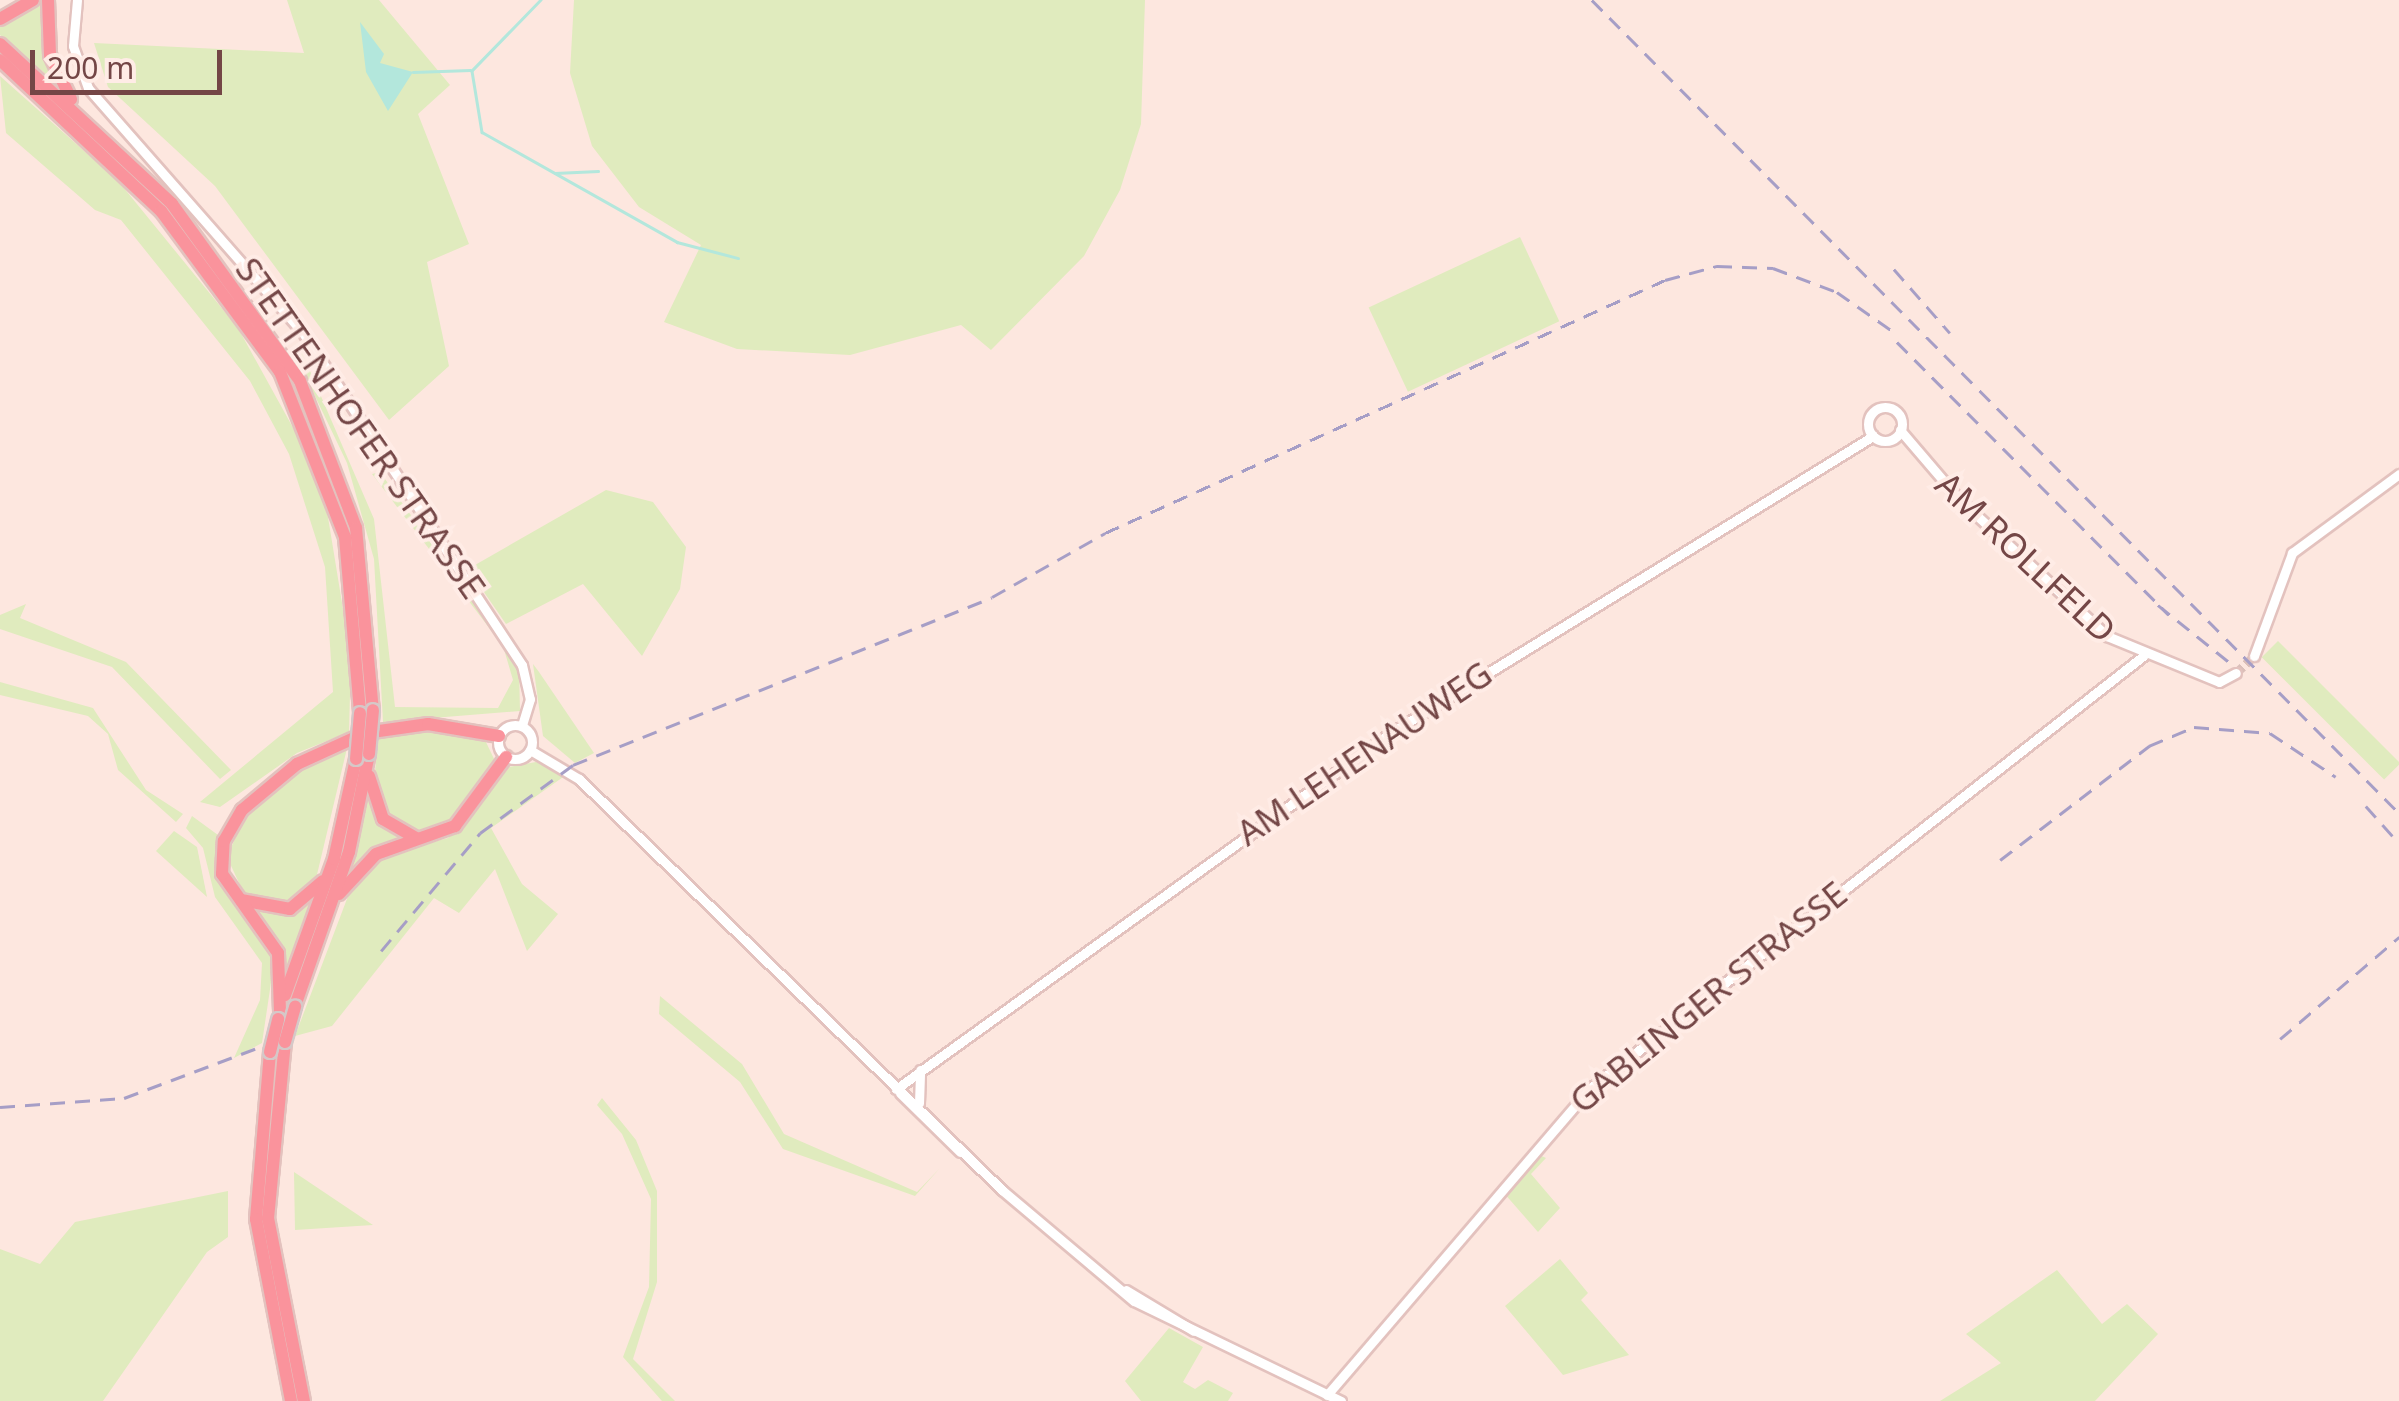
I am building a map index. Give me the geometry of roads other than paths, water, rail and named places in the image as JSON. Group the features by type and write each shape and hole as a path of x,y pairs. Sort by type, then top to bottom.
{"highway":[{"path":"0,19 34,0"},
{"path":"48,0 50,55 77,110"},
{"path":"0,44 77,110 216,256 308,397 360,550 364,760 332,904 294,1006 285,1042 262,1218"},
{"path":"0,60 161,211 280,372 345,538 366,712"},
{"path":"279,1015 278,953 233,894 220,864 234,821 306,758 391,727 498,736"},
{"path":"332,904 376,854 460,822 506,756"},
{"path":"364,760 383,819 419,840"},
{"path":"291,1401 265,1257 262,1218 270,1052 364,760"},
{"path":"233,894 262,910 290,909 330,871"},
{"path":"265,1257 304,1401"}],"street":[{"name":"STETTENHOFER STRASSE","path":"78,0 72,46 88,88 209,216 302,334 522,664 530,699 522,726"},
{"path":"1871,431 1886,408 1900,430 1892,439"},
{"name":"AM ROLLFELD","path":"1900,430 1914,451 2063,600 2143,656 2223,682 2236,673"},
{"name":"AM ROLLFELD","path":"1871,431 1914,451"},
{"name":"AM LEHENAUWEG","path":"898,1090 921,1068 1349,760 1871,431"},
{"path":"2254,656 2292,553 2399,474"},
{"name":"GABLINGER STRASSE","path":"1327,1395 1588,1090 2143,656"},
{"path":"530,750 506,756 498,736 522,726 530,750 580,779 967,1155 1124,1290 1196,1333 1340,1401"},
{"path":"921,1068 923,1110"},
{"path":"898,1090 967,1155"}],"water":[{"path":"360,22 384,54 380,63 413,72 388,111 366,72"}],"waterway":[{"path":"541,0 472,71 482,132 677,242 738,258"},
{"path":"413,72 470,70"},
{"path":"555,173 598,171"}],"tunnel":[{"path":"2236,673 2254,656"}],"railway":[{"path":"1592,0 2399,813"},
{"path":"381,951 480,833 573,765 992,597 1105,533 1665,280 1717,266 1773,268 1837,292 1894,332"},
{"path":"1894,269 1950,333"},
{"path":"1897,342 2169,615"},
{"path":"2158,605 2228,661"},
{"path":"2000,860 2149,746 2194,727 2270,733 2336,777"},
{"path":"2366,806 2399,843"},
{"path":"2280,1039 2399,937"},
{"path":"0,1107 124,1098 262,1046"}]}
